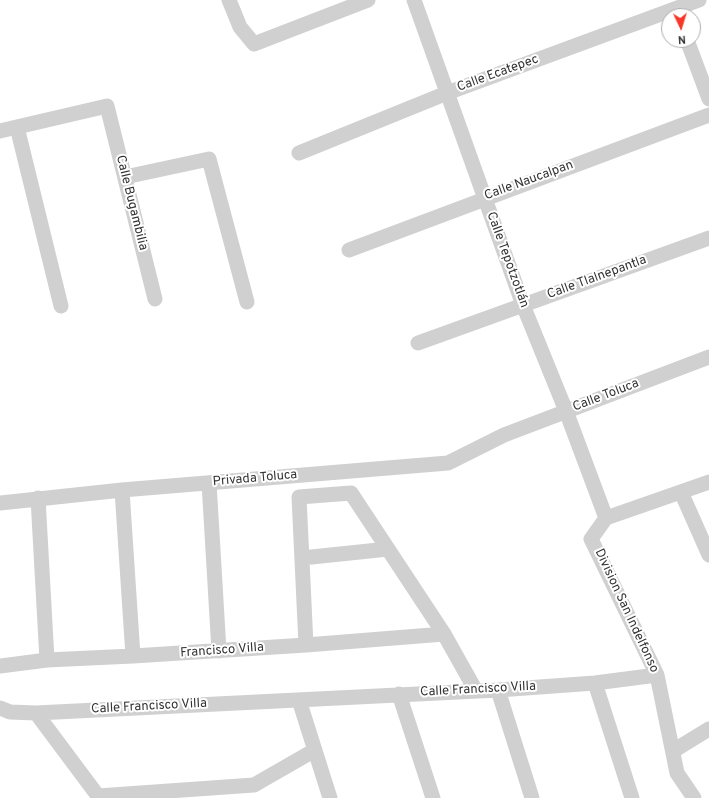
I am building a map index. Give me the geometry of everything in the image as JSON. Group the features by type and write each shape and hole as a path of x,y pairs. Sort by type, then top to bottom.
{"street":[{"path":"229,0 240,27 254,44 368,0"},
{"name":"Calle Tepotzotlán","path":"414,0 523,305 566,411 606,518"},
{"name":"Calle Ecatepec","path":"674,8 699,0"},
{"name":"Calle Ecatepec","path":"299,153 447,93 661,13"},
{"path":"689,48 709,99"},
{"name":"Calle Bugambilia","path":"17,127 107,106 155,299"},
{"name":"Calle Naucalpan","path":"348,250 709,114"},
{"path":"0,131 17,127 62,306"},
{"path":"125,177 209,159 247,302"},
{"name":"Calle Tlalnepantla","path":"418,344 709,238"},
{"name":"Calle Toluca","path":"504,435 709,357"},
{"name":"Privada Toluca","path":"0,503 122,490 448,463 504,435"},
{"path":"606,518 709,482"},
{"path":"209,483 219,651"},
{"path":"122,490 133,656"},
{"path":"681,492 709,556"},
{"path":"306,645 299,497 351,493 444,634 476,691"},
{"path":"38,498 47,660"},
{"name":"Division San Indelfonso","path":"606,518 592,540 657,675 677,773 694,798"},
{"path":"302,558 388,549"},
{"name":"Francisco Villa","path":"0,666 47,660 219,651 444,634"},
{"name":"Calle Francisco Villa","path":"0,708 10,712 36,713 299,700 498,690 657,675"},
{"path":"595,682 632,798"},
{"path":"498,690 532,798"},
{"path":"399,694 433,798"},
{"path":"299,700 330,798"},
{"path":"36,713 99,797 254,786 315,750"},
{"path":"672,751 707,736"}]}
